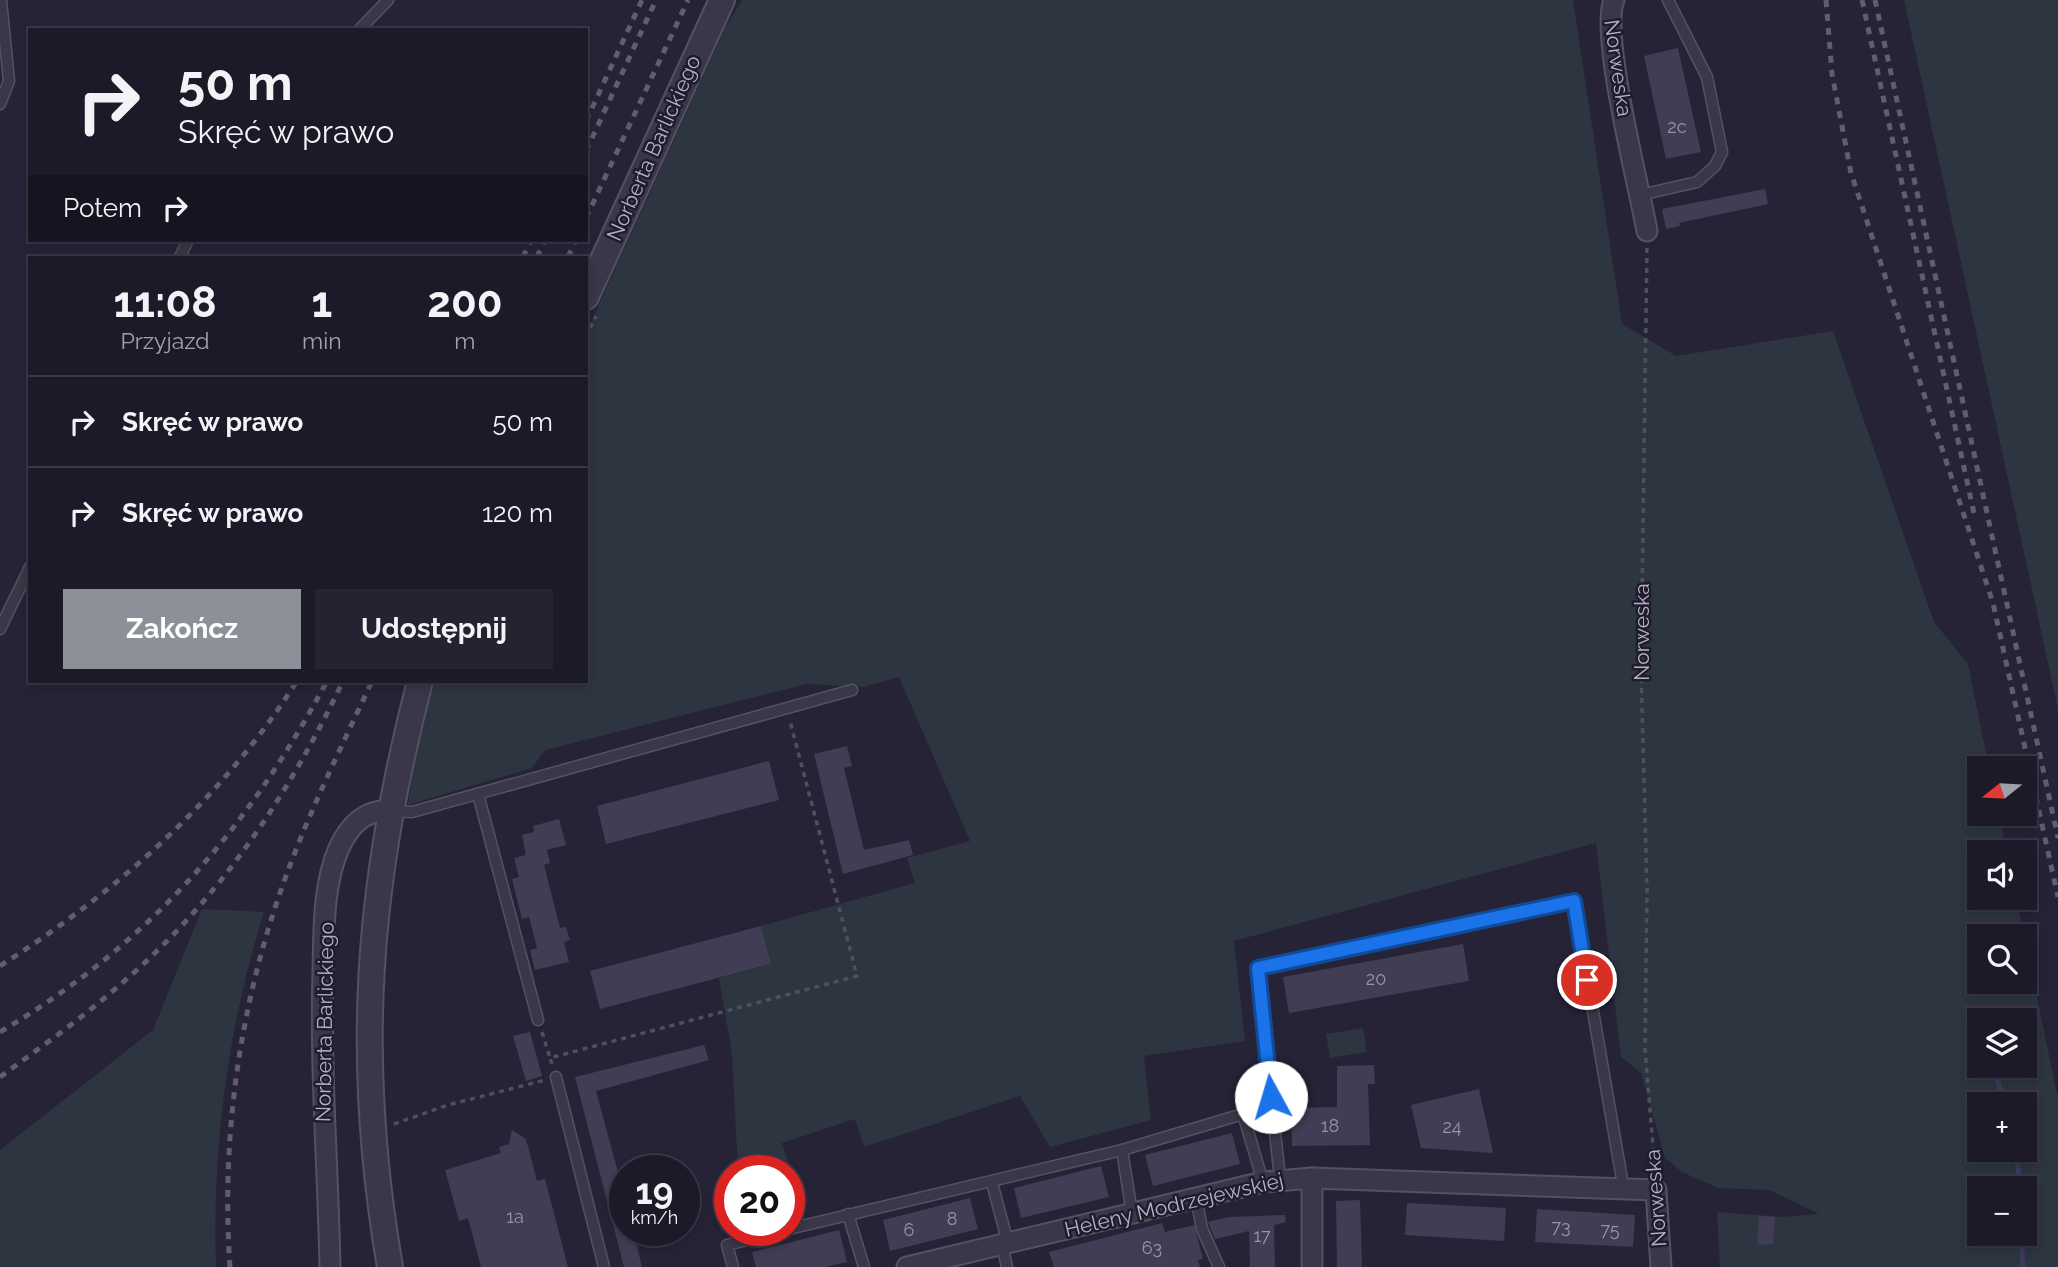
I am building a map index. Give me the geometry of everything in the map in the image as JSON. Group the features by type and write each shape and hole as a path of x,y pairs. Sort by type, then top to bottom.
{"street":[{"name":"Norberta Barlickiego","path":"588,293 722,0"},
{"name":"Norweska","path":"1614,0 1609,12 1612,41 1647,231"},
{"name":"Norberta Barlickiego","path":"390,1267 374,1164 368,1027 377,899 391,811 420,683"},
{"name":"Norberta Barlickiego","path":"330,1267 323,1129 324,923 332,873 340,847 355,823 369,813 391,811"},
{"name":"Heleny Modrzejewskiej","path":"906,1267 1271,1180 1312,1178 1624,1192 1656,1190"},
{"path":"1312,1178 1312,1267"},
{"name":"Norweska","path":"1656,1190 1661,1267"}],"lane":[{"path":"0,104 9,81 1,0"},
{"path":"361,28 388,0"},
{"path":"1640,195 1697,182 1714,166 1722,152 1707,77 1668,0"},
{"path":"0,629 28,571"},
{"path":"391,811 412,812 852,690"},
{"path":"478,794 538,1020"},
{"path":"1271,1180 1258,968 1574,901 1624,1192"},
{"path":"556,1077 604,1267"},
{"path":"805,1225 1122,1150 1243,1114 1271,1180"},
{"path":"1122,1150 1132,1213"},
{"path":"992,1183 1007,1267"},
{"path":"1196,1197 1202,1229 1219,1267"},
{"path":"848,1214 863,1267"},
{"path":"727,1246 733,1267"}],"path":[{"name":"Norweska","path":"1647,231 1641,668 1647,890 1646,1049 1656,1190"},
{"path":"550,1058 857,976 787,709"},
{"path":"392,1125 447,1105 556,1077 538,1020"},
{"path":"391,1111 393,1136"}],"shaded area":[{"path":"742,0 1573,0 1622,324 1676,356 1833,331 1934,622 1968,664 1987,756 1967,756 1967,826 2002,826 2004,840 1967,840 1967,910 2019,910 2021,924 1967,924 1967,994 2036,994 2058,1099 2058,1267 1720,1267 1717,1212 1782,1217 1819,1214 1769,1190 1718,1188 1682,1172 1665,1158 1641,1073 1621,1057 1596,843 1234,941 1245,1041 1144,1056 1151,1120 1050,1147 1020,1096 864,1147 855,1119 782,1143 786,1155 737,1155 732,1054 719,978 771,964 761,926 915,883 907,858 970,841 899,677 863,687 807,684 545,750 532,768 408,805 420,722 432,683 588,683 588,329 725,28"},
{"path":"1904,0 2058,0 2058,709"},
{"path":"202,909 264,912 241,999 225,1088 217,1177 216,1267 0,1267 0,1150 153,1030"},
{"path":"1363,1028 1367,1052 1330,1058 1326,1034"}],"building":[{"path":"1678,48 1701,152 1666,159 1644,56"},
{"path":"1765,189 1768,204 1679,223 1680,226 1666,229 1662,209"},
{"path":"847,746 852,766 844,768 864,850 909,840 913,855 843,874 814,754"},
{"path":"769,761 779,800 606,844 597,806"},
{"path":"559,819 566,845 547,850 550,863 544,865 560,928 566,927 570,940 564,942 569,962 535,970 530,950 537,948 529,917 522,919 512,879 519,877 514,858 526,855 522,835 534,832 533,826"},
{"path":"761,926 771,964 600,1009 590,971"},
{"path":"1463,944 1469,981 1289,1013 1283,977"},
{"path":"530,1032 542,1076 526,1081 513,1036"},
{"path":"704,1045 709,1060 596,1091 613,1155 609,1155 609,1209 575,1077"},
{"path":"1374,1065 1375,1084 1368,1084 1370,1145 1292,1146 1291,1108 1337,1107 1337,1066"},
{"path":"1479,1089 1493,1153 1421,1148 1411,1105"},
{"path":"512,1130 526,1139 537,1181 545,1179 568,1267 481,1267 468,1218 459,1221 445,1170 501,1153 499,1147 509,1144"},
{"path":"1232,1133 1240,1164 1153,1186 1145,1155"},
{"path":"1101,1166 1109,1197 1021,1218 1014,1188"},
{"path":"970,1198 978,1229 890,1251 883,1220"},
{"path":"1360,1200 1362,1267 1337,1267 1336,1201"},
{"path":"1407,1203 1506,1208 1504,1241 1405,1235"},
{"path":"1537,1209 1635,1215 1633,1247 1535,1242"},
{"path":"1285,1215 1286,1222 1274,1225 1275,1267 1250,1267 1249,1231 1215,1239 1208,1222 1229,1217"},
{"path":"1759,1216 1775,1217 1773,1244 1757,1245"},
{"path":"1162,1223 1165,1232 1194,1225 1203,1259 1198,1260 1200,1267 1054,1267 1049,1252"},
{"path":"839,1230 847,1262 825,1267 756,1267 752,1252 776,1246 805,1246 805,1239"},
{"path":"619,1246 637,1246 642,1267 624,1267"}],"waterway":[{"path":"1997,1078 2001,1092"},
{"path":"2017,1162 2019,1176"},
{"path":"2022,1246 2023,1267"}],"railway":[{"path":"588,117 642,0"},
{"path":"588,147 656,0"},
{"path":"588,214 688,0"},
{"path":"1826,0 1832,74 1851,173 1993,603 2058,897"},
{"path":"1862,0 1975,518"},
{"path":"1875,0 2058,838"},
{"path":"523,256 530,242"},
{"path":"537,256 544,242"},
{"path":"568,256 575,242"},
{"path":"0,966 86,906 165,840 235,765 296,683"},
{"path":"0,1032 54,998 103,961 148,922 189,880 263,787 326,683"},
{"path":"0,1077 114,990 195,911 252,839 277,801 342,683"},
{"path":"230,1267 228,1171 231,1124 236,1076 254,982 266,935 301,837 371,683"}],"route":[{"path":"1271,1097 1258,968 1574,901 1587,980"}]}
